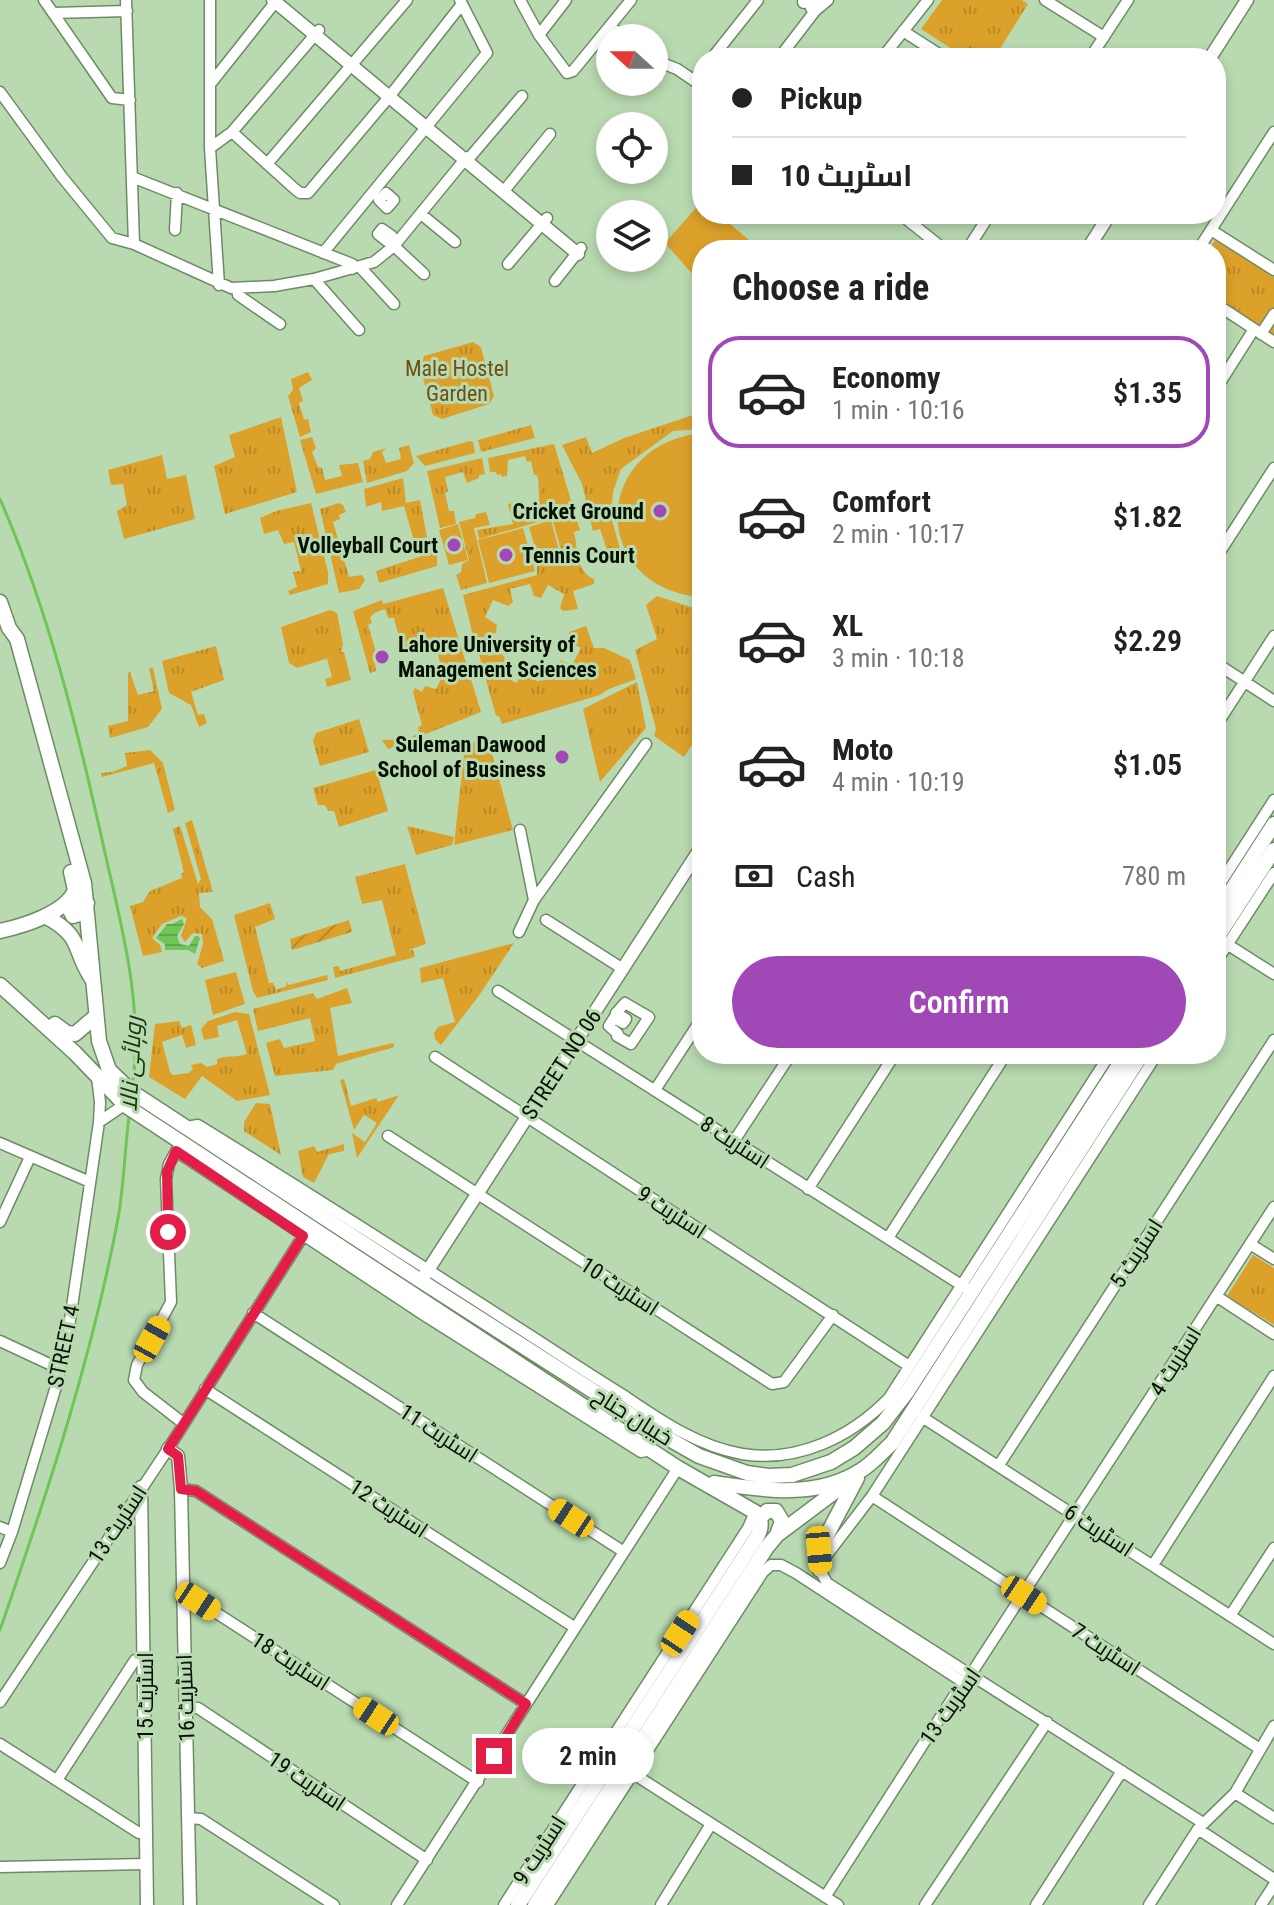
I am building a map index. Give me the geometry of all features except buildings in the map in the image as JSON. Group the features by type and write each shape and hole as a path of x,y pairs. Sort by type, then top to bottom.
{"main road":[{"path":"0,602 9,628 17,639 84,883 92,980"},
{"path":"9,628 9,642 75,887 76,897 71,914 78,916 87,903"},
{"path":"1226,898 1274,824"},
{"path":"1226,930 1274,850"},
{"path":"0,931 45,916 68,902 75,887"},
{"path":"45,916 72,935 78,945 81,963 92,980"},
{"name":"خیبان جناح","path":"92,980 105,1063 124,1086 140,1097 182,1141 306,1230 678,1468 758,1515 776,1511 782,1521 777,1535"},
{"name":"خیبان جناح","path":"0,985 75,1053 125,1106 141,1117 425,1275 665,1430 699,1456 734,1469 768,1476 792,1475 831,1462 875,1431 1119,1064"},
{"path":"34,1015 70,1034 79,1032 96,1016"},
{"name":"خیبان جناح","path":"704,1481 785,1491 833,1483 861,1471 892,1443 1136,1064"},
{"path":"535,1905 628,1771 767,1547 777,1535 861,1471"},
{"path":"820,1570 819,1550 861,1471"},
{"path":"518,1905 758,1535 762,1527 758,1515"}],"street":[{"path":"44,0 112,98 130,100"},
{"path":"210,0 210,148 219,285"},
{"path":"267,164 407,0"},
{"path":"520,0 539,35 567,73 573,71 596,43"},
{"path":"539,35 566,0"},
{"path":"612,24 631,0"},
{"path":"720,48 758,0"},
{"path":"784,48 809,3 828,0"},
{"path":"890,48 928,0"},
{"path":"1045,0 1104,37"},
{"path":"1097,48 1128,0"},
{"path":"1216,48 1247,0"},
{"path":"212,82 277,1 580,251 555,281"},
{"path":"232,132 300,193 308,193 392,94 461,2 487,53 323,253"},
{"path":"53,13 127,6 134,244"},
{"path":"903,31 929,48"},
{"path":"210,148 232,132 317,32"},
{"path":"668,65 692,79"},
{"path":"0,92 62,177 112,238 134,244 219,285 237,289 314,279 374,262 394,246 522,96"},
{"path":"1226,207 1274,132"},
{"path":"506,189 550,134"},
{"path":"132,177 352,264 394,304"},
{"path":"175,230 177,193"},
{"path":"421,214 455,242"},
{"path":"508,264 545,220"},
{"path":"915,224 933,240"},
{"path":"1204,240 1215,224"},
{"path":"1211,230 1274,270"},
{"path":"394,246 424,274"},
{"path":"314,279 359,330"},
{"path":"237,289 238,295 280,324"},
{"path":"1226,310 1274,342"},
{"path":"1226,375 1274,314"},
{"path":"1226,542 1274,468"},
{"path":"1226,710 1274,636"},
{"path":"1226,669 1274,701"},
{"path":"519,932 534,900 646,744"},
{"path":"1226,874 1274,800"},
{"path":"520,830 534,900"},
{"name":"STREET NO 06","path":"425,1275 692,862"},
{"path":"1226,933 1274,873"},
{"path":"546,920 623,969"},
{"path":"1226,944 1274,974"},
{"name":"اسٹریٹ 8","path":"498,991 967,1289"},
{"path":"625,1003 649,1017 631,1044 617,1036 609,1026 614,1018 623,1023 626,1019 616,1013 625,1003"},
{"path":"655,1090 692,1033"},
{"name":"اسٹریٹ 5","path":"999,1465 1274,1040"},
{"name":"اسٹریٹ 9","path":"435,1057 909,1366"},
{"path":"734,1141 784,1064"},
{"path":"808,1189 889,1064"},
{"path":"888,1238 1000,1064"},
{"path":"665,1430 715,1448 745,1454 777,1455 835,1439 894,1402 909,1366 967,1289 1104,1064"},
{"path":"967,1678 827,1583 820,1570 826,1556 872,1496 1151,1064"},
{"name":"STREET 4","path":"0,1563 12,1532 68,1334 99,1122 97,1077"},
{"path":"99,1122 125,1106"},
{"name":"اسٹریٹ 10","path":"388,1136 772,1384 784,1382 833,1315"},
{"path":"182,1141 169,1164 166,1179 171,1302 137,1365 134,1380 143,1392 183,1423"},
{"path":"0,1143 90,1182"},
{"path":"0,1222 30,1157"},
{"name":"اسٹریٹ 4","path":"1077,1515 1274,1207"},
{"name":"اسٹریٹ 13","path":"0,1702 168,1449 306,1230"},
{"path":"1250,1244 1274,1259"},
{"path":"1216,1296 1274,1334"},
{"name":"اسٹریٹ 11","path":"253,1313 624,1552"},
{"path":"0,1341 60,1369"},
{"path":"1153,1565 1274,1376"},
{"name":"اسٹریٹ 12","path":"205,1389 574,1627"},
{"name":"اسٹریٹ 6","path":"922,1417 1274,1644"},
{"name":"اسٹریٹ 16","path":"168,1449 178,1456 181,1489 190,1905"},
{"path":"397,1905 678,1468"},
{"name":"اسٹریٹ 15","path":"141,1487 147,1905"},
{"path":"181,1489 196,1491 526,1704"},
{"name":"اسٹریٹ 7","path":"872,1496 1260,1749"},
{"name":"اسٹریٹ 9","path":"504,1905 758,1515"},
{"name":"اسٹریٹ 13","path":"825,1897 1077,1515"},
{"path":"0,1527 12,1532"},
{"path":"1230,1616 1274,1548"},
{"path":"548,1905 628,1771 771,1565 781,1565 967,1678 1047,1722 1274,1879"},
{"name":"اسٹریٹ 18","path":"182,1599 198,1601 478,1782"},
{"path":"57,1780 135,1660 145,1657"},
{"name":"اسٹریٹ 19","path":"185,1708 198,1708 427,1860"},
{"path":"925,1905 1047,1722"},
{"path":"1149,1905 1201,1826 1235,1793 1274,1726"},
{"path":"0,1744 139,1833 146,1833"},
{"path":"628,1771 838,1905"},
{"path":"1036,1905 1122,1771"},
{"path":"1235,1793 1274,1818"},
{"path":"188,1818 201,1819 334,1905"},
{"path":"661,1905 711,1824"},
{"path":"0,1867 146,1864"},
{"path":"1261,1905 1274,1885"}],"green space":[{"path":"942,0 1022,0 1028,4 1000,48 950,48 921,29"},
{"path":"692,212 692,224 730,224 749,240 692,240 692,274 668,246 668,240"},
{"path":"1226,247 1274,277 1274,336 1226,304"},
{"name":"Male Hostel Garden","path":"473,342 481,347 494,396 489,404 442,419 433,415 420,367 424,356"},
{"path":"308,372 312,380 299,388 303,401 299,403 311,432 300,437 288,396 293,390 291,379"},
{"path":"692,415 692,430 673,431 621,469 613,492 611,516 620,549 608,553 600,529 593,531 582,484 562,445 586,437 592,453 624,438"},
{"path":"281,417 297,492 225,514 214,466 235,457 229,435"},
{"path":"531,425 535,438 481,452 478,440"},
{"name":"Cricket Ground","path":"692,435 692,595 666,588 640,571 624,547 618,520 621,492 635,466 659,446"},
{"path":"312,437 316,448 312,452 325,480 342,476 339,465 358,463 363,482 316,494 300,440"},
{"path":"470,441 475,453 425,466 416,456"},
{"path":"554,444 580,530 574,532 579,559 584,571 594,579 594,584 573,591 578,609 563,611 560,608 564,594 548,585 541,598 534,596 530,584 510,589 513,602 508,606 493,600 485,617 497,625 496,633 484,635 486,644 476,647 463,595 537,575 537,565 563,557 552,518 479,539 477,530 513,524 508,504 515,503 517,513 540,509 538,479 531,461 527,462 525,456 508,460 507,476 502,477 490,472 488,458"},
{"path":"409,445 414,463 407,471 367,483 363,461 370,459 373,452 386,448 382,452 386,463 401,459 399,448"},
{"path":"162,455 167,479 186,475 195,519 124,539 117,511 127,505 123,484 111,485 108,470"},
{"path":"482,458 485,474 479,475 479,478 467,483 463,472 445,477 449,511 454,511 456,524 440,528 427,471"},
{"path":"403,478 406,503 420,500 427,537 414,541 404,506 382,511 381,502 366,507 364,489"},
{"path":"311,503 328,572 328,584 290,595 288,591 297,587 293,572 301,571 294,542 284,544 278,530 264,534 260,518"},
{"path":"339,503 346,512 333,522 349,577 362,575 365,580 359,589 339,593 320,509"},
{"path":"486,512 490,525 474,528 487,583 461,590 456,575 461,572 462,564 469,560 459,522"},
{"path":"551,520 561,558 540,564 529,527"},
{"name":"Volleyball Court","path":"458,524 468,560 449,565 439,530"},
{"name":"Tennis Court","path":"523,528 535,571 489,583 478,540"},
{"path":"437,551 437,566 379,583 376,571"},
{"path":"443,588 481,712 388,749 382,740 407,739 419,733 418,727 422,725 413,692 415,688 422,692 425,686 436,689 443,675 437,651 417,643 414,652 403,653 394,618 388,618 385,609 374,613 370,618 372,623 368,625 379,662 375,663 376,671 370,673 353,611 382,600 383,604"},
{"path":"657,596 692,607 692,745 684,757 654,736 656,729 635,650 657,639 646,605"},
{"path":"330,610 337,613 343,644 341,652 344,652 351,680 327,687 325,679 332,677 327,659 332,657 297,668 289,663 281,627"},
{"path":"586,626 594,648 604,648 630,660 636,679 600,695 502,724 496,716 478,651 486,649 489,656 501,653 505,658 500,672 516,683 527,668 533,669 536,681 554,679 554,669 563,665 560,660 572,665 581,648 567,641 569,632"},
{"path":"216,646 224,680 191,692 198,715 204,714 207,723 199,727 191,705 169,693 162,661"},
{"path":"149,668 153,668 162,709 148,727 110,738 108,726 128,721 128,673 138,695 154,691"},
{"path":"637,682 646,728 600,782 583,709"},
{"path":"359,719 369,752 320,766 313,741 316,733"},
{"path":"488,738 513,830 454,845 465,745"},
{"path":"150,750 163,763 175,810 168,813 154,763 102,777 101,773 127,766 125,753"},
{"path":"376,770 388,811 339,827 334,811 328,811 325,805 318,805 313,788"},
{"path":"192,820 213,892 199,893 200,907 212,919 224,961 202,968 197,964 203,944 202,934 193,933 185,942 181,936 187,918 181,916 162,924 152,938 160,945 162,952 143,956 130,906 143,902 150,891 182,878 184,872 173,829 180,826 198,884 201,879 185,823"},
{"path":"407,826 454,837 452,845 416,855"},
{"path":"405,864 426,944 408,950 413,950 415,957 335,978 333,967 339,966 340,971 396,955 382,900 362,904 355,877"},
{"path":"270,903 275,919 255,927 269,983 273,983 276,990 287,986 286,981 289,985 327,975 328,980 257,998 234,915"},
{"path":"349,920 352,932 292,950 290,939"},
{"path":"514,943 441,1045 434,1033 438,1027 455,1022 443,978 421,983 420,968"},
{"path":"236,972 245,1004 213,1015 205,980"},
{"path":"347,988 352,1003 330,1008 338,1056 393,1043 394,1047 336,1064 333,1070 275,1076 266,1043 280,1039 284,1048 315,1041 310,1018 258,1031 253,1009 313,993 317,999"},
{"path":"235,1012 249,1014 270,1095 237,1101 202,1076 185,1099 149,1077 155,1024 179,1021 182,1028 191,1025 196,1045 186,1048 182,1035 162,1042 173,1075 189,1073 193,1069 191,1065 201,1063 207,1067 217,1064 217,1059 247,1054 237,1020 217,1026 219,1037 204,1040 201,1029 208,1021"},
{"path":"344,1079 351,1106 399,1095 357,1158 352,1133 365,1142 377,1123 364,1115 354,1130 340,1080"},
{"path":"256,1103 270,1104 281,1155 244,1131 244,1122"},
{"path":"344,1144 344,1151 329,1154 314,1183 303,1177 298,1151 314,1146 317,1152"},
{"path":"1253,1255 1274,1268 1274,1325 1227,1296"}],"shaded area":[{"path":"182,919 184,924 177,936 180,944 189,946 195,936 200,938 195,954 188,950 165,950 165,944 156,938 167,924"}],"waterway":[{"name":"روہائی نالا","path":"0,499 33,583 60,669 117,904 133,993 133,1084"},
{"name":"روہائی نالا","path":"0,1630 51,1476 96,1319 119,1213 129,1116"}],"place":[{"name":"Cricket Ground","path":"660,511"},
{"name":"Volleyball Court","path":"454,545"},
{"name":"Tennis Court","path":"506,555"},
{"name":"Lahore University of Management Sciences","path":"382,657"},
{"name":"Suleman Dawood School of Business","path":"562,757"}],"route":[{"path":"168,1232 167,1172 176,1151 303,1236 168,1449 178,1456 181,1489 196,1491 526,1704 494,1756"}]}
